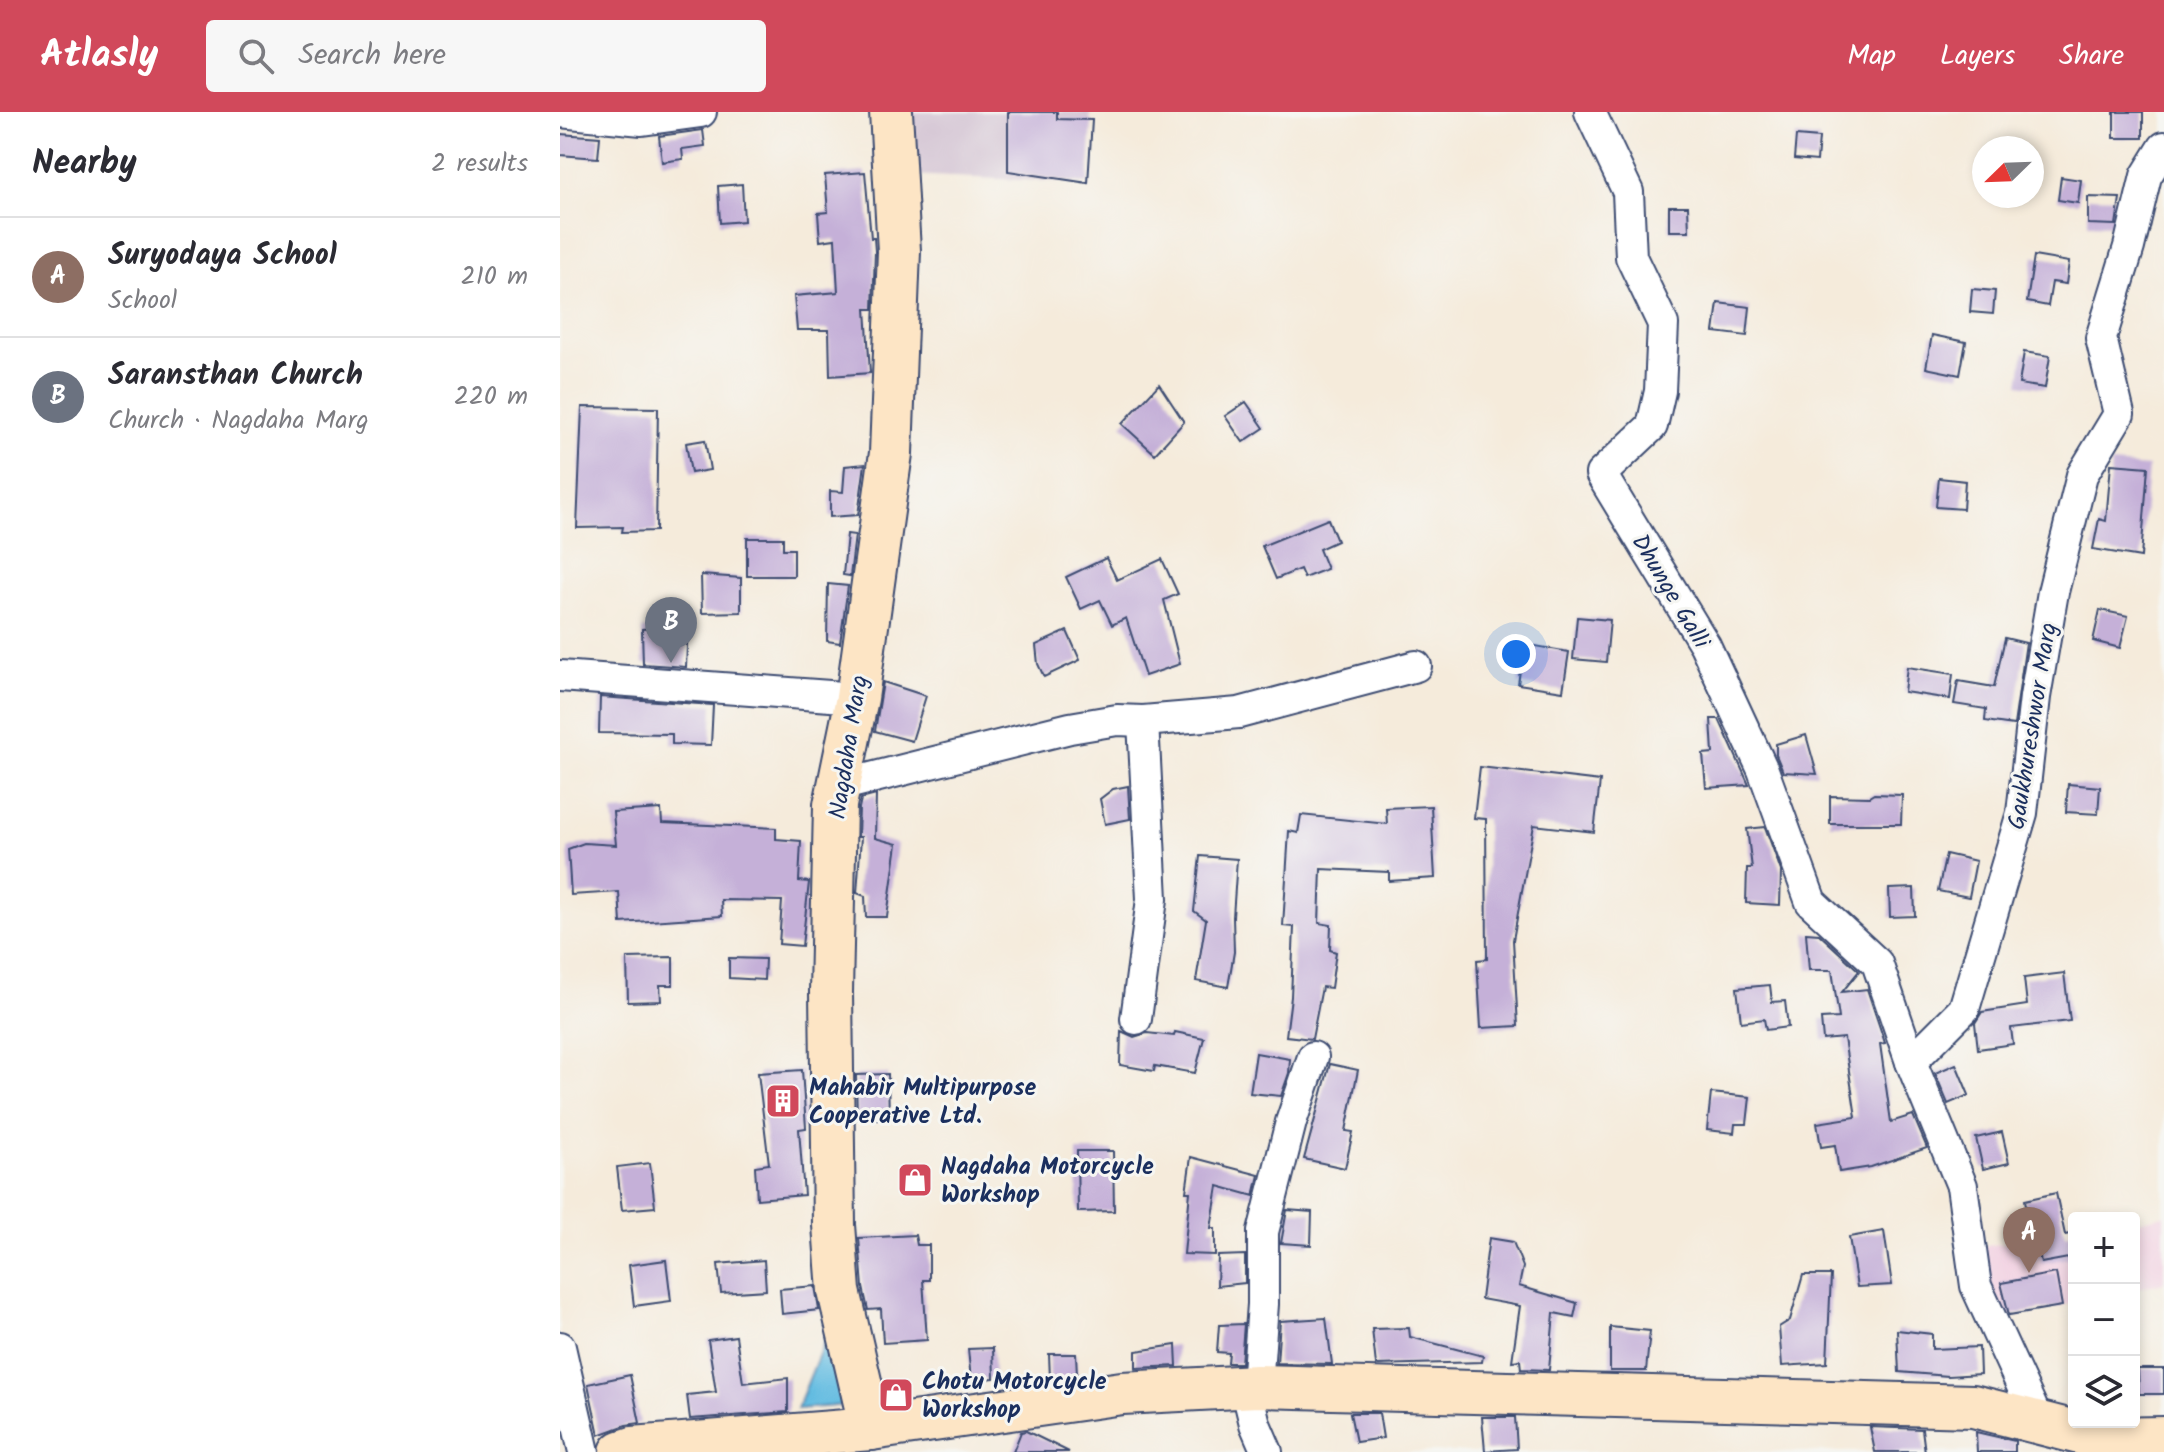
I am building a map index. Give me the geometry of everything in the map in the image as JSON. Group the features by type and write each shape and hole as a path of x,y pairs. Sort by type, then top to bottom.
{"main road":[{"name":"Nagdaha Marg","path":"871,1429 839,1291 834,1225 831,992 835,805 857,698 891,453 899,251 891,112"},
{"path":"621,1452 633,1448 871,1429 1122,1393 1252,1386 1973,1406 2103,1439 2164,1438"}],"street":[{"path":"560,112 642,120 701,112"},
{"name":"Dhunge Galli","path":"1590,112 1628,192 1631,257 1663,324 1660,391 1652,426 1601,474 1705,645 1763,770 1811,902 1877,963 1911,1062"},
{"name":"Gaukhureshwor Marg","path":"1911,1062 1964,1009 2022,813 2035,697 2053,592 2082,475 2119,414 2101,338 2129,247 2146,176 2164,147"},
{"path":"839,786 1070,728 1117,720 1143,721 1239,713 1416,666"},
{"path":"560,676 857,698"},
{"path":"1136,1019 1152,899 1143,721"},
{"path":"1267,1452 1255,1424 1252,1386 1263,1304 1263,1232 1291,1122 1313,1057"},
{"path":"1911,1062 1962,1186 1976,1286 2039,1423"},
{"path":"560,1347 584,1452"}],"shaded area":[{"path":"899,112 1090,112 1088,183 909,175"},
{"path":"2164,1215 2164,1282 2140,1288 2140,1284 2140,1221"},
{"path":"2068,1234 2068,1304 2008,1316 1989,1299 1979,1247"}],"water":[{"path":"840,1336 858,1404 797,1409 826,1337"}],"building":[{"path":"1008,112 1057,112 1057,119 1092,120 1088,183 1008,171"},
{"path":"2114,112 2143,112 2143,138 2114,138"},
{"path":"703,130 705,146 682,149 683,159 662,162 659,136"},
{"path":"560,134 600,137 598,158 560,155"},
{"path":"1796,136 1819,138 1817,161 1794,159"},
{"path":"865,172 875,251 873,309 866,309 870,373 830,376 829,330 797,330 794,296 838,292 835,239 820,241 818,213 828,212 825,175"},
{"path":"2061,177 2081,180 2078,203 2058,200"},
{"path":"742,184 744,221 720,223 718,186"},
{"path":"2088,197 2120,198 2116,225 2088,224"},
{"path":"1669,206 1688,206 1689,231 1669,231"},
{"path":"2034,256 2069,262 2066,284 2052,282 2048,306 2027,302"},
{"path":"1972,289 1995,291 1993,314 1970,312"},
{"path":"1718,303 1750,307 1747,336 1714,332"},
{"path":"1932,335 1966,342 1960,375 1926,368"},
{"path":"2024,352 2050,356 2045,388 2019,384"},
{"path":"1159,384 1184,422 1155,454 1122,424"},
{"path":"1246,402 1264,428 1243,442 1225,416"},
{"path":"582,407 658,408 656,531 622,532 623,527 577,528"},
{"path":"705,440 710,470 691,473 686,443"},
{"path":"865,464 858,515 830,517 830,491 843,492 845,466"},
{"path":"2111,464 2148,467 2141,557 2093,549 2099,519 2106,521"},
{"path":"1939,478 1965,481 1963,509 1936,507"},
{"path":"1328,519 1337,541 1319,549 1327,569 1304,578 1300,569 1276,579 1262,546"},
{"path":"847,534 855,535 850,576 843,575"},
{"path":"747,538 783,538 783,549 794,549 794,576 747,576"},
{"path":"1106,558 1117,580 1162,559 1178,594 1164,600 1180,664 1145,676 1126,618 1112,625 1100,600 1081,609 1066,577"},
{"path":"701,575 741,578 741,612 702,613"},
{"path":"828,584 848,586 840,643 827,641"},
{"path":"2100,610 2128,616 2120,648 2093,641"},
{"path":"1577,617 1610,620 1606,662 1573,659"},
{"path":"688,625 686,667 643,664 642,629"},
{"path":"1067,631 1080,660 1044,677 1038,664 1036,645"},
{"path":"2005,638 2026,643 2014,725 1985,721 1986,709 1954,704 1958,681 1994,687"},
{"path":"1524,644 1569,652 1563,691 1518,684"},
{"path":"1907,667 1953,674 1950,699 1904,692"},
{"path":"883,682 926,696 912,741 875,731"},
{"path":"600,697 713,705 711,745 672,744 672,734 599,733"},
{"path":"1711,719 1719,719 1749,785 1706,788 1703,754 1713,753"},
{"path":"1806,735 1817,774 1783,772 1776,755 1776,744"},
{"path":"1480,767 1600,781 1594,832 1534,825 1513,940 1518,1026 1481,1028 1477,960 1487,959 1486,819 1474,818"},
{"path":"2068,784 2100,787 2098,814 2066,812"},
{"path":"1128,786 1130,819 1105,824 1100,799 1113,789"},
{"path":"1874,794 1902,795 1901,824 1830,824 1830,796 1869,797"},
{"path":"876,795 875,838 897,844 887,917 866,917 865,896 857,893 861,837 858,837 859,808 861,799"},
{"path":"1431,806 1435,878 1389,881 1389,872 1321,869 1319,923 1331,925 1330,950 1336,952 1331,988 1322,987 1312,1039 1286,1036 1294,927 1283,926 1289,831 1298,833 1301,815 1387,824 1386,808"},
{"path":"661,809 662,823 776,828 776,839 801,841 799,881 809,882 802,946 779,944 782,901 721,900 722,916 621,923 619,892 571,895 568,849 584,843 616,845 613,812"},
{"path":"1765,827 1781,871 1780,905 1746,903 1747,868 1752,868 1747,829"},
{"path":"1946,854 1976,861 1969,897 1938,891"},
{"path":"1200,856 1237,859 1234,952 1228,987 1196,981 1206,920 1194,911"},
{"path":"1914,888 1915,916 1890,917 1889,889"},
{"path":"1806,933 1819,934 1859,971 1842,992 1867,989 1885,1043 1880,1044 1891,1122 1913,1115 1927,1148 1871,1167 1839,1172 1835,1145 1821,1147 1817,1123 1856,1117 1844,1038 1823,1040 1821,1019 1839,1018 1832,970 1809,970"},
{"path":"673,957 673,985 660,985 661,1001 628,1002 627,958"},
{"path":"729,958 765,959 764,980 729,978"},
{"path":"2064,973 2070,1021 2011,1028 2013,1044 1978,1049 1975,1023 1982,1012 2027,1005 2024,978"},
{"path":"1770,985 1772,1002 1785,1001 1788,1027 1766,1030 1764,1019 1741,1022 1737,988"},
{"path":"1121,1031 1134,1037 1147,1033 1174,1036 1175,1032 1204,1038 1195,1073 1155,1066 1154,1071 1120,1065"},
{"path":"1256,1053 1290,1059 1281,1096 1250,1093"},
{"path":"1330,1064 1358,1070 1346,1131 1353,1132 1345,1168 1304,1159"},
{"path":"1956,1064 1969,1095 1948,1104 1935,1073"},
{"path":"802,1070 806,1128 799,1129 804,1195 757,1199 755,1166 769,1164 758,1073"},
{"path":"888,1074 889,1119 857,1119 856,1075"},
{"path":"1711,1093 1750,1097 1747,1124 1735,1124 1734,1133 1707,1130"},
{"path":"2002,1132 2009,1163 1983,1169 1976,1138"},
{"path":"1077,1151 1113,1151 1114,1211 1078,1212"},
{"path":"1191,1157 1259,1175 1254,1196 1218,1186 1211,1228 1215,1228 1215,1255 1184,1254 1190,1192 1186,1192"},
{"path":"650,1163 655,1207 622,1210 617,1167"},
{"path":"2056,1193 2065,1235 2068,1234 2068,1258 2041,1263 2025,1200"},
{"path":"1287,1210 1312,1212 1311,1245 1281,1243"},
{"path":"1884,1231 1892,1285 1857,1287 1849,1237"},
{"path":"915,1235 917,1245 929,1245 929,1280 923,1280 927,1340 883,1343 881,1309 868,1310 859,1238"},
{"path":"1489,1238 1513,1242 1523,1267 1519,1286 1577,1303 1574,1317 1554,1313 1549,1370 1521,1369 1520,1360 1512,1361 1520,1306 1481,1299"},
{"path":"1245,1255 1245,1283 1217,1286 1218,1256"},
{"path":"666,1260 671,1301 634,1306 629,1265"},
{"path":"764,1260 766,1290 721,1293 718,1264"},
{"path":"2056,1273 2062,1306 2009,1315 2001,1283"},
{"path":"1803,1275 1831,1275 1827,1363 1782,1366 1779,1327 1790,1320"},
{"path":"815,1286 819,1310 782,1314 780,1289"},
{"path":"1326,1318 1332,1364 1277,1363 1280,1321"},
{"path":"1244,1324 1241,1363 1228,1363 1229,1353 1217,1352 1219,1325"},
{"path":"1610,1327 1650,1331 1646,1371 1610,1371"},
{"path":"1409,1328 1410,1337 1483,1356 1482,1362 1376,1365 1372,1329"},
{"path":"1897,1330 1932,1334 1932,1349 1979,1347 1980,1374 1948,1376 1899,1372"},
{"path":"736,1336 743,1383 788,1378 788,1412 690,1419 687,1395 716,1392 708,1340"},
{"path":"1176,1345 1177,1366 1136,1368 1136,1351"},
{"path":"993,1348 994,1378 971,1380 968,1349"},
{"path":"1049,1354 1076,1354 1077,1375 1050,1379"},
{"path":"2140,1369 2164,1369 2164,1394 2140,1394"},
{"path":"630,1375 640,1423 599,1435 588,1384"},
{"path":"1350,1413 1379,1413 1383,1438 1356,1442"},
{"path":"1482,1417 1515,1417 1517,1449 1485,1451"},
{"path":"1870,1427 1922,1429 1925,1452 1875,1452"},
{"path":"1026,1431 1069,1452 1013,1452 1021,1432"},
{"path":"1976,1432 2015,1441 2015,1452 1977,1452"}],"place":[{"name":"Saransthan Church","path":"671,663"},
{"name":"Mahabir Multipurpose Cooperative Ltd.","path":"783,1101"},
{"name":"Nagdaha Motorcycle Workshop","path":"915,1180"},
{"name":"Suryodaya School","path":"2029,1273"},
{"name":"Chotu Motorcycle Workshop","path":"896,1395"}]}
